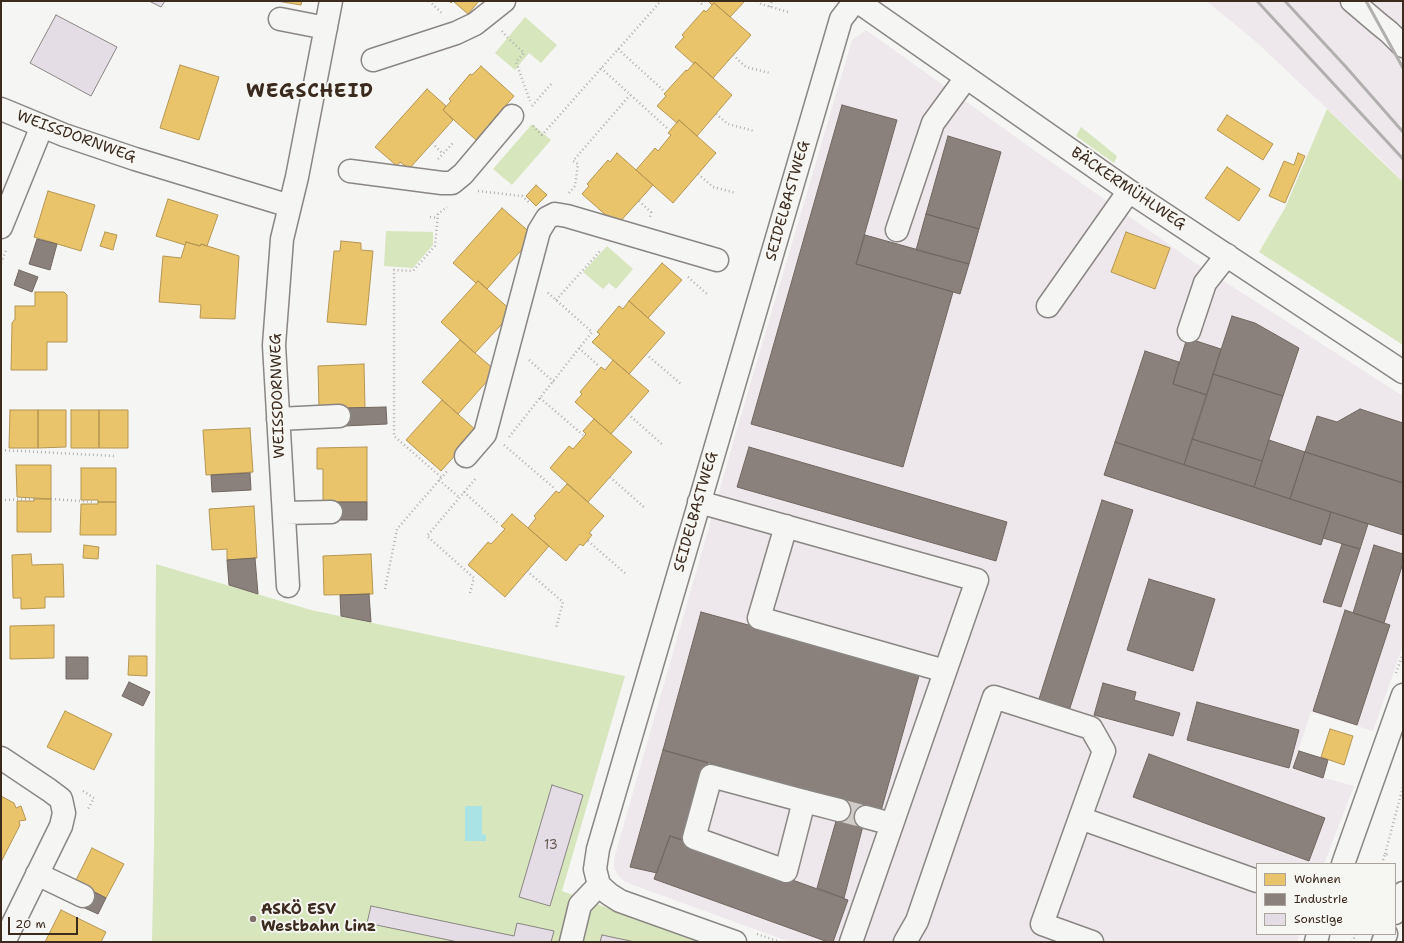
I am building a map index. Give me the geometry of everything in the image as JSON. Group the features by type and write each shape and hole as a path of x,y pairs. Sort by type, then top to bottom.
{"street":[{"name":"WEISSDORNWEG","path":"288,586 274,345 282,239 331,1"},
{"name":"BÄCKERMÜHLWEG","path":"856,1 1129,191 1403,372"},
{"name":"SEIDELBASTWEG","path":"599,885 595,869 598,849 842,19 856,1"},
{"path":"1352,1 1389,32 1403,46"},
{"path":"373,60 456,33 475,24 496,7"},
{"path":"280,19 326,28"},
{"path":"897,230 933,123 966,78"},
{"name":"WEISSDORNWEG","path":"1,109 64,135 134,159 290,206"},
{"path":"350,171 452,183 463,174 512,116"},
{"path":"5,236 42,126"},
{"path":"1048,306 1129,191"},
{"path":"466,456 485,434 539,231 551,216 567,216 717,260"},
{"path":"1189,331 1205,283 1226,255"},
{"path":"278,419 339,416"},
{"path":"699,502 977,580 851,942"},
{"path":"284,513 331,512"},
{"path":"786,526 759,618 946,671"},
{"path":"1343,863 1403,695"},
{"path":"905,942 917,921 994,697 1091,728 1104,751 1042,924 1092,942"},
{"path":"1,758 50,790 61,799 64,813 60,826 37,874 9,940"},
{"path":"804,801 786,871 694,838 711,776 839,810"},
{"path":"866,817 892,824"},
{"path":"1080,818 1256,881"},
{"path":"37,874 83,896"},
{"path":"571,942 580,905 599,885 620,901 735,942"},
{"path":"1396,910 1403,893"}],"path":[{"path":"532,126 542,134 661,1"},
{"path":"698,1 704,6"},
{"path":"758,1 761,4 788,12"},
{"path":"770,7 772,1"},
{"path":"496,7 506,36 524,53 516,62 532,106"},
{"path":"618,49 663,90"},
{"path":"733,55 746,66 770,73"},
{"path":"601,68 668,128"},
{"path":"452,183 458,189 522,196 551,216 558,205 575,186 578,164 574,161 630,95"},
{"path":"716,114 728,124 754,131"},
{"path":"432,143 443,154"},
{"path":"698,174 713,187 736,193"},
{"path":"450,204 438,214 435,246 413,271 394,270 394,436 460,498"},
{"path":"430,217 438,218"},
{"path":"556,300 617,231"},
{"path":"1,263 5,236"},
{"path":"579,348 599,366"},
{"path":"646,354 681,384"},
{"path":"504,364 516,373 527,359 554,382"},
{"path":"540,398 583,435"},
{"path":"628,414 663,444"},
{"path":"504,445 554,488"},
{"path":"1,450 115,456"},
{"path":"385,589 397,529 455,462 466,456"},
{"path":"610,477 645,508"},
{"path":"464,492 498,523"},
{"path":"1,500 34,499"},
{"path":"51,499 95,502"},
{"path":"588,541 626,574"},
{"path":"528,571 563,602 556,628"},
{"path":"1382,863 1403,787"},
{"path":"1385,854 1389,855"}],"shaded area":[{"path":"1206,1 1403,1 1403,182 1388,166 1254,40"},
{"path":"866,30 1194,262 1403,396 1403,646 1373,731 1311,712 1292,769 1354,786 1324,863 1256,863 1256,935 1299,935 1297,942 790,942 633,885 624,881 614,868 617,848 737,429 852,40"}],"green space":[{"path":"525,17 557,45 541,63 529,53 515,70 495,53"},
{"path":"1327,109 1403,182 1403,345 1259,252 1285,208"},
{"path":"532,124 551,140 512,185 493,169"},
{"path":"1081,127 1117,156 1114,163 1076,136"},
{"path":"386,231 433,232 433,245 413,268 384,266"},
{"path":"607,246 633,269 616,289 609,283 603,289 583,272"},
{"path":"156,564 311,610 625,676 562,891 700,942 152,942"}],"water":[{"path":"465,806 482,806 482,834 486,835 486,841 465,841"}],"building: Wohnen":[{"path":"277,1 302,1 301,5"},
{"path":"453,1 479,1 468,14"},
{"path":"708,1 745,1 730,17 714,3 712,5"},
{"path":"714,3 751,35 713,78 675,47 684,37 682,35 704,10 706,12"},
{"path":"695,62 732,95 697,136 679,120 677,123 657,106 666,96 664,94"},
{"path":"180,65 219,77 199,140 160,128"},
{"path":"481,66 514,96 476,140 443,110 451,101 449,99 470,74 472,75"},
{"path":"427,89 446,106 443,110 453,120 409,169 400,162 397,166 375,147"},
{"path":"1227,115 1273,144 1263,160 1217,130"},
{"path":"679,120 716,153 673,203 636,170 655,148 658,151 671,135 668,133"},
{"path":"617,153 653,185 617,225 582,194 589,186 587,184 608,160 610,162"},
{"path":"1298,153 1305,156 1285,203 1269,196 1284,161 1294,165"},
{"path":"1227,167 1260,189 1239,221 1205,198"},
{"path":"536,185 547,195 536,206 526,196"},
{"path":"48,191 95,205 81,251 34,237"},
{"path":"168,199 218,215 207,246 201,244 200,246 186,242 185,245 156,236"},
{"path":"502,208 534,236 487,289 478,281 476,283 453,263"},
{"path":"105,232 117,235 113,250 100,246"},
{"path":"1126,232 1170,248 1155,289 1111,272"},
{"path":"341,241 361,243 361,250 373,251 366,325 327,322 334,251 340,251"},
{"path":"186,242 200,246 201,244 239,256 235,319 200,318 201,305 159,302 163,256 181,258"},
{"path":"662,263 682,280 648,318 629,301"},
{"path":"478,281 513,312 475,353 441,322"},
{"path":"35,292 64,292 67,295 67,342 47,342 47,370 11,370 12,323 15,319 15,306 35,306"},
{"path":"629,301 665,333 629,374 592,342 600,334 597,332 619,306 623,309"},
{"path":"460,340 496,371 458,414 422,382"},
{"path":"613,360 649,391 611,434 575,402 582,394 580,392 601,367 605,370"},
{"path":"364,364 365,408 319,409 318,366"},
{"path":"442,400 477,431 441,471 406,440"},
{"path":"10,410 38,410 38,448 9,448"},
{"path":"38,410 66,410 66,447 38,448"},
{"path":"71,410 99,410 99,448 71,448"},
{"path":"99,410 128,410 128,448 99,448"},
{"path":"594,419 632,452 588,502 550,468 569,446 573,449 586,434 583,431"},
{"path":"250,428 253,472 206,475 203,430"},
{"path":"367,447 367,502 323,502 323,469 317,469 317,448"},
{"path":"16,465 51,465 51,499 17,497"},
{"path":"81,468 116,468 116,502 81,500"},
{"path":"567,484 604,516 589,533 592,535 583,546 580,544 566,561 528,528 536,518 534,516 556,491 559,493"},
{"path":"34,499 51,499 51,532 17,532 17,501 34,501"},
{"path":"98,502 116,502 116,535 80,535 81,504 98,504"},
{"path":"254,506 257,558 227,560 227,549 212,550 209,509"},
{"path":"512,514 549,546 505,597 468,565 488,542 491,544 505,529 501,526"},
{"path":"84,545 99,547 98,559 83,558"},
{"path":"31,554 32,565 63,564 64,597 45,597 45,608 21,609 21,598 13,598 12,555"},
{"path":"371,554 373,594 324,595 323,556"},
{"path":"54,625 54,658 10,659 10,626"},
{"path":"129,656 147,656 147,676 128,675"},
{"path":"65,711 112,734 94,770 47,747"},
{"path":"1330,729 1353,736 1344,765 1321,757"},
{"path":"1,796 14,803 16,808 21,806 26,820 19,821 20,825 1,862"},
{"path":"92,848 124,864 106,898 75,882"},
{"path":"61,910 106,932 101,942 45,942"}],"building: Industrie":[{"path":"842,105 897,120 856,264 953,292 903,467 751,424"},
{"path":"948,136 1001,152 979,229 926,214"},
{"path":"926,214 979,229 969,264 916,250"},
{"path":"865,235 969,264 960,294 856,264"},
{"path":"37,239 57,244 50,270 29,264"},
{"path":"19,270 38,277 32,292 14,285"},
{"path":"1232,316 1255,323 1299,348 1283,396 1213,374"},
{"path":"1187,338 1221,349 1207,395 1173,384"},
{"path":"1145,351 1179,362 1173,384 1207,395 1184,465 1115,442"},
{"path":"1213,374 1283,396 1262,461 1192,439"},
{"path":"386,407 387,424 344,426 343,408"},
{"path":"1360,409 1403,423 1403,483 1305,452 1317,416 1337,422"},
{"path":"1192,439 1262,461 1254,487 1184,465"},
{"path":"1269,440 1305,452 1290,499 1254,487"},
{"path":"1115,442 1331,512 1321,545 1104,475"},
{"path":"749,447 1007,522 996,561 737,487"},
{"path":"1305,452 1403,483 1403,535 1290,499"},
{"path":"250,473 251,490 212,492 211,475"},
{"path":"1102,500 1133,510 1070,708 1039,699"},
{"path":"336,502 367,502 367,520 336,520"},
{"path":"1331,512 1368,524 1360,549 1323,538"},
{"path":"1342,544 1360,549 1341,607 1323,602"},
{"path":"1374,545 1403,554 1403,563 1384,623 1353,613"},
{"path":"255,558 258,594 229,585 227,560"},
{"path":"1149,579 1215,599 1193,671 1127,650"},
{"path":"369,594 371,622 341,616 340,595"},
{"path":"1345,610 1390,625 1357,725 1313,711"},
{"path":"701,612 920,672 881,811 663,750"},
{"path":"66,657 88,657 88,679 66,679"},
{"path":"129,682 150,692 143,706 122,696"},
{"path":"1103,683 1136,692 1134,700 1180,713 1173,736 1094,715"},
{"path":"1197,702 1299,730 1289,768 1187,740"},
{"path":"663,750 708,763 686,841 670,836 657,873 630,867"},
{"path":"1299,751 1328,760 1323,778 1293,768"},
{"path":"1149,754 1325,818 1309,861 1133,797"},
{"path":"842,800 868,807 844,898 817,888"},
{"path":"670,836 848,900 833,942 828,942 654,879"},
{"path":"87,888 106,898 98,914 78,905"}],"building: Sonstige":[{"path":"149,1 165,1 161,7"},
{"path":"56,15 117,47 91,96 30,63"},
{"path":"552,785 583,795 550,906 519,897"},
{"path":"371,906 514,936 517,923 554,931 551,942 458,942 367,923"},
{"path":"602,935 635,942 600,942"}],"tunnel":[{"path":"839,810 866,817"}],"railway":[{"path":"1257,1 1403,159"},
{"path":"1285,1 1403,132"},
{"path":"1366,1 1403,68"}],"place":[{"name":"ASKÖ ESV Westbahn Linz","path":"253,919"}],"district":[{"name":"WEGSCHEID","path":"310,92"}]}
